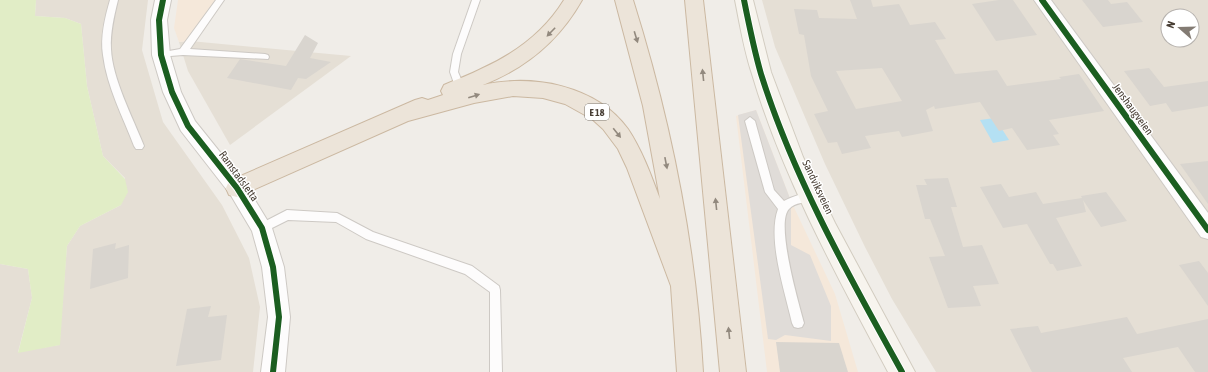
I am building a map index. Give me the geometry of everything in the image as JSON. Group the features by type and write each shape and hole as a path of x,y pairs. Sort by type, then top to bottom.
{"highway":[{"name":"E 18","path":"237,188 409,114 459,86 490,74 531,50 554,29 573,0"},
{"name":"E 18","path":"624,0 651,91 664,152 679,240 690,372"},
{"path":"694,0 733,372"},
{"name":"E 18","path":"409,114 481,94 513,88 544,91 574,98 600,114 619,134 638,169 683,286"}],"main road":[{"name":"Sandviksveien","path":"744,0 764,82 779,124 811,197 839,254 902,372"}],"street":[{"name":"Ramstadsletta","path":"163,0 159,20 161,55 172,92 188,126 237,188 262,228 272,267 279,317 273,372"},
{"name":"Jenshaugveien","path":"1042,0 1208,230"}],"lane":[{"path":"114,0 110,14 107,54 116,85 140,146"},
{"path":"184,52 220,0"},
{"path":"459,86 454,72 457,54 476,0"},
{"path":"161,55 184,52 265,57"},
{"path":"750,121 770,192 782,208"},
{"path":"798,323 782,251 778,223 782,208 791,202 811,197"},
{"path":"262,228 287,215 337,218 370,236 468,270 495,290 496,372"}],"shaded area":[{"path":"36,0 148,0 142,50 163,122 222,205 249,258 260,307 253,372 0,372 0,264 28,269 32,298 18,352 59,345 67,246 80,226 121,205 125,178 103,156 87,86 81,24 65,18 35,16"},
{"path":"178,0 221,0 190,41 179,42 174,28"},
{"path":"762,0 1208,0 1208,372 936,372 892,299 825,164 775,47"},
{"path":"190,41 351,56 230,145 188,71 179,42"},
{"path":"756,110 791,201 835,294 858,372 767,372 736,116"},
{"path":"756,110 791,201 791,245 810,255 831,306 831,341 785,335 776,340 768,339 738,115"}],"green space":[{"path":"0,0 36,0 35,16 65,18 81,24 87,86 103,156 125,179 128,192 121,205 80,226 67,246 60,345 18,353 32,298 28,269 0,264"}],"water":[{"path":"995,118 1009,140 993,143 980,120"}],"building":[{"path":"850,0 871,0 873,7 899,4 910,25 935,22 946,39 935,40 955,74 997,70 1007,86 1061,79 1059,77 1079,74 1104,111 1049,120 1059,134 1053,135 1060,145 1027,150 1012,128 999,131 980,102 935,109 934,106 926,110 933,131 902,137 899,131 865,136 871,148 842,154 837,142 828,143 814,114 828,111 811,76 804,35 799,34 794,9 817,10 819,18 857,19","holes":["882,68 902,101 856,109 836,71"]},
{"path":"999,0 1013,0 1037,35 996,41 972,4"},
{"path":"1082,0 1108,0 1111,4 1127,2 1143,22 1103,27"},
{"path":"305,35 318,43 310,58 331,62 306,79 298,78 291,90 227,78 240,59 286,66"},
{"path":"1149,68 1164,87 1208,81 1208,106 1172,112 1166,103 1150,106 1124,71"},
{"path":"1208,161 1208,204 1180,164"},
{"path":"948,178 957,207 951,207 963,247 982,245 999,284 973,286 981,306 948,308 929,257 945,256 930,219 925,219 916,185 927,185 924,179"},
{"path":"1001,184 1009,197 1036,192 1043,204 1082,198 1081,196 1106,192 1127,221 1101,227 1083,200 1086,212 1056,218 1082,266 1057,271 1053,264 1050,264 1027,224 1003,228 980,187"},
{"path":"116,243 115,249 129,245 128,278 90,289 93,249"},
{"path":"1199,261 1208,273 1208,306 1179,265"},
{"path":"211,306 208,317 227,315 221,360 176,366 187,309"},
{"path":"1127,317 1137,334 1208,319 1208,372 1195,372 1178,347 1123,358 1132,372 1032,372 1010,329 1038,326 1041,333"},
{"path":"776,342 839,343 848,372 780,372"}],"cycle path":[{"path":"163,0 159,20 161,55 172,92 188,126 237,188 262,228 273,267 279,317 273,372"},
{"path":"744,0 764,82 793,157 809,194 845,266 902,372"},
{"path":"1042,0 1208,230"}]}
